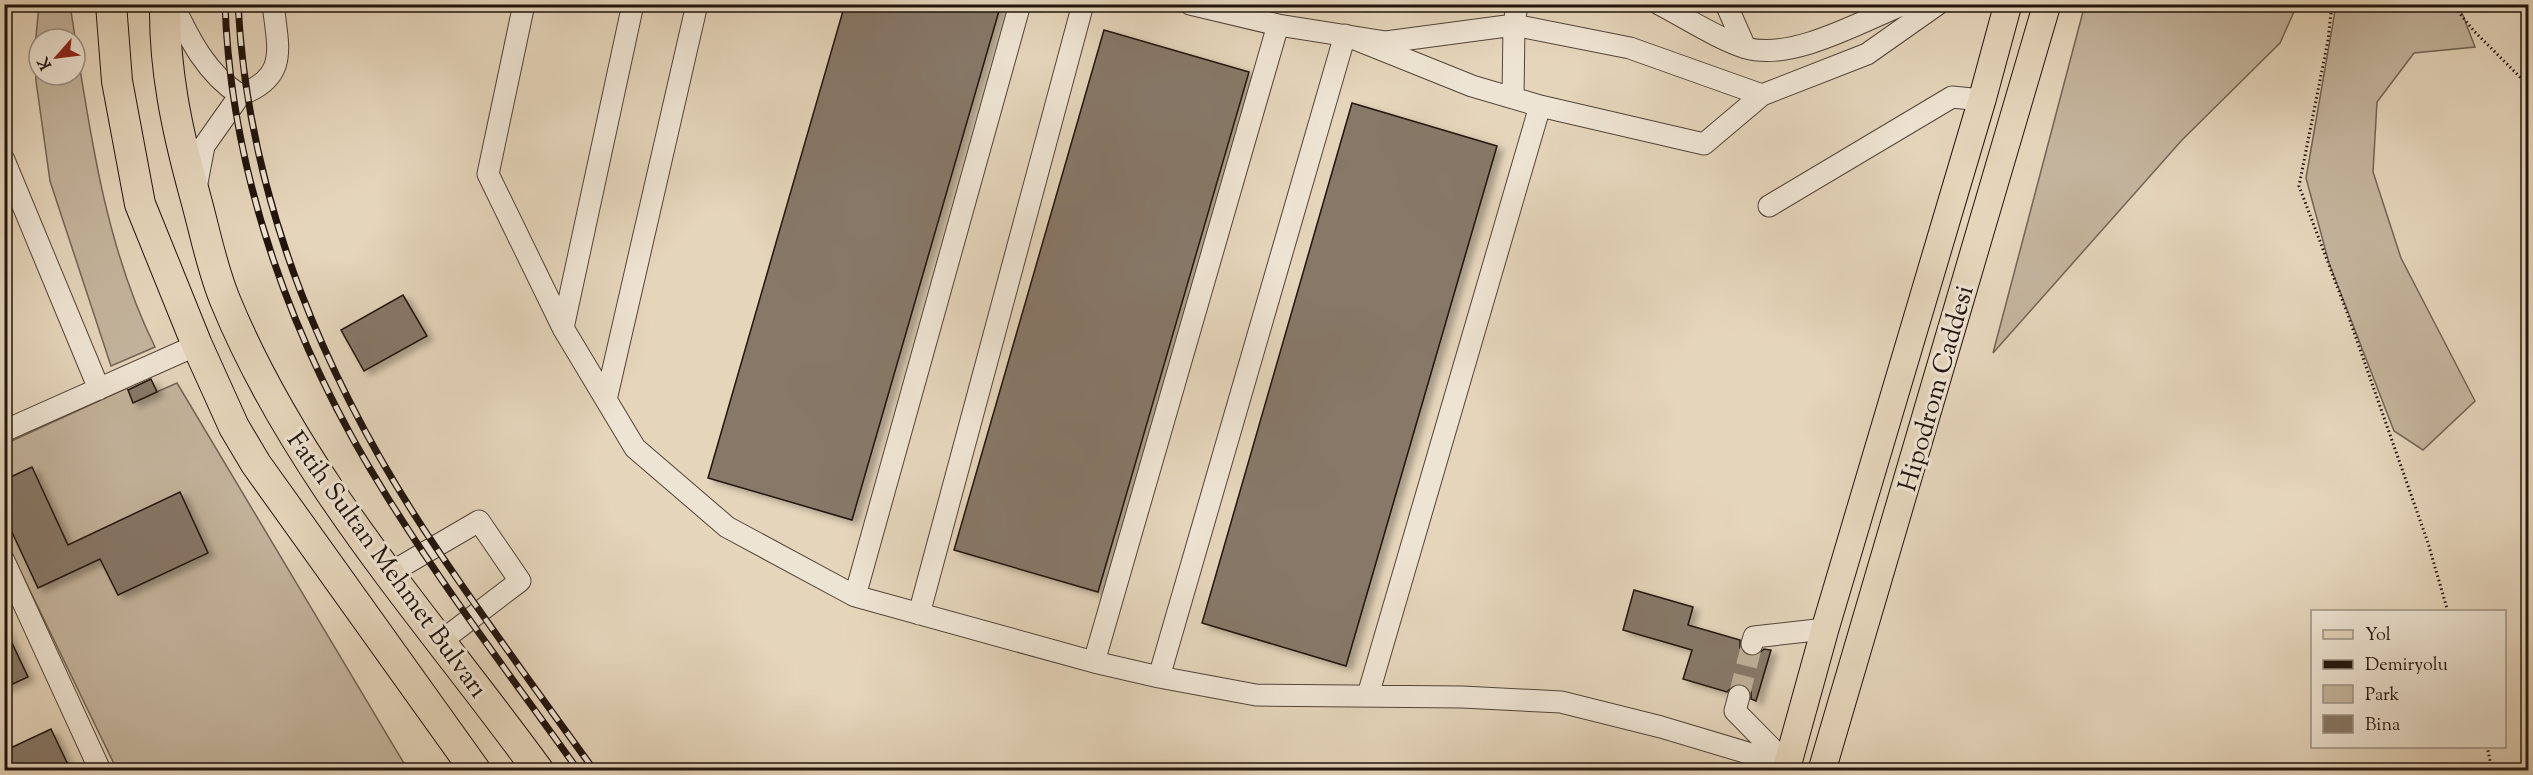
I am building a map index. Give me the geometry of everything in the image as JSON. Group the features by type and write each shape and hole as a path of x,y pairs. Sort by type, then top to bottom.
{"highway":[{"name":"Fatih Sultan Mehmet Bulvarı","path":"111,4 117,81 140,204 197,345 234,427 256,464 475,771"},
{"name":"Fatih Sultan Mehmet Bulvarı","path":"165,4 164,33 171,94 195,196 225,299 259,370 285,421 347,515 538,771"}],"main road":[{"name":"Hipodrom Caddesi","path":"1787,768 1825,629 1982,100 2007,4"},
{"name":"Hipodrom Caddesi","path":"1822,771 2047,4"}],"lane":[{"path":"173,4 197,51 222,84 240,95"},
{"path":"195,196 204,146 240,95 259,88 270,78 277,65 273,4"},
{"path":"524,4 488,174 563,328 635,448 727,527 855,596 1094,662 1159,677 1256,695 1368,695 1561,702 1661,727 1787,768"},
{"path":"563,328 633,4"},
{"path":"606,400 697,4"},
{"path":"855,596 1020,4"},
{"path":"919,614 1083,4"},
{"path":"1190,4 1278,25 1386,42 1514,26 1630,48 1762,95"},
{"path":"1513,98 1514,26 1517,4"},
{"path":"1659,4 1745,47 1772,52 1792,50 1904,4"},
{"path":"1726,4 1745,47"},
{"path":"1345,35 1472,86 1540,106 1704,144 1762,95 1867,54 1938,4"},
{"path":"1094,662 1278,25"},
{"path":"1159,677 1345,35"},
{"path":"1769,206 1952,97 1982,100"},
{"path":"1368,695 1540,106"},
{"path":"4,160 99,389"},
{"path":"4,431 197,345"},
{"path":"390,573 479,521 520,581 440,642"},
{"path":"4,561 100,771"},
{"path":"1752,644 1755,637 1825,629"},
{"path":"1739,696 1735,711 1787,768"}],"path":[{"path":"2332,4 2328,40 2299,186 2348,315 2428,543 2447,610"},
{"path":"2452,4 2474,31 2529,85"},
{"path":"2487,748 2492,771"}],"green space":[{"path":"2085,4 2297,5 2280,43 2182,140 1993,353"},
{"path":"39,5 70,5 74,27 37,27"},
{"path":"2336,5 2459,5 2475,47 2414,53 2377,102 2373,172 2401,258 2475,401 2423,450 2394,431 2329,263 2306,178"},
{"path":"37,87 83,87 110,223 137,307 155,347 111,366 50,181"},
{"path":"177,383 408,770 117,770 5,539 5,444 127,388 134,402"}],"building":[{"path":"845,4 1001,4 852,520 708,478"},
{"path":"1104,30 1249,72 1098,592 954,550"},
{"path":"1352,103 1497,146 1346,666 1202,623"},
{"path":"403,295 427,336 364,371 341,330"},
{"path":"151,379 157,392 133,403 128,390"},
{"path":"32,467 68,545 180,492 208,553 118,595 100,559 38,588 4,515 4,480"},
{"path":"1634,590 1693,607 1688,625 1740,640 1740,648 1748,656 1756,656 1764,649 1771,650 1756,701 1751,699 1751,692 1743,684 1735,684 1727,692 1683,679 1692,650 1623,630"},
{"path":"4,626 28,677 4,688"},
{"path":"51,729 71,771 4,771 4,751"}],"tunnel":[{"path":"1739,696 1752,644"}],"railway":[{"path":"225,4 230,69 240,133 254,197 273,260 296,321 323,381 386,495 480,634 578,770"},
{"path":"238,4 245,78 258,151 277,222 301,292 329,359 362,426 399,490 496,635 594,770"}]}
